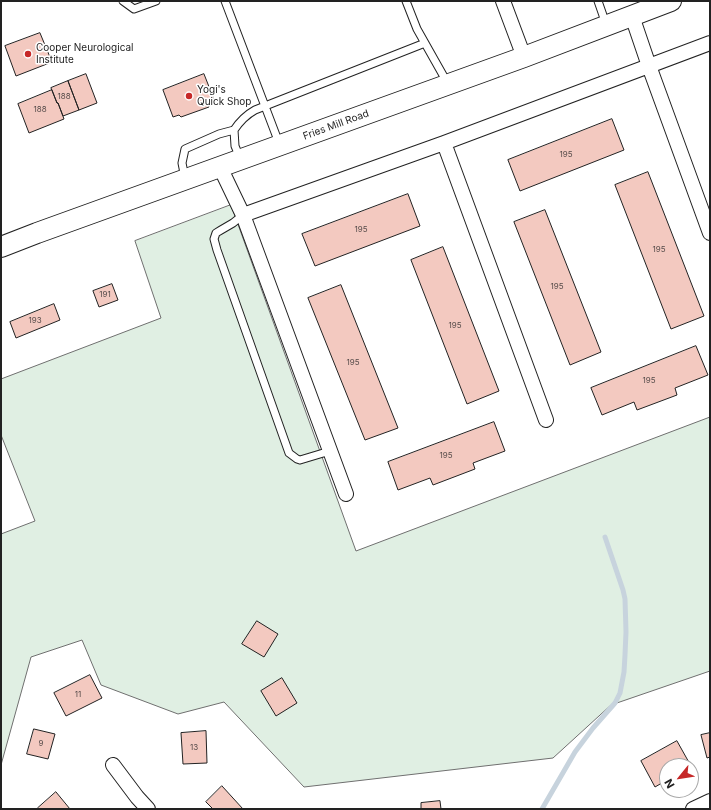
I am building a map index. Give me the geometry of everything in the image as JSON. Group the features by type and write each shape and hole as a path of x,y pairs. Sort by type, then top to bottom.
{"main road":[{"name":"Fries Mill Road","path":"1,247 524,57 671,1"}],"street":[{"path":"503,1 524,57"},
{"path":"632,16 648,66 710,233"},
{"path":"243,215 444,143 710,44"},
{"path":"444,143 546,420"},
{"path":"220,167 243,215 346,494"},
{"path":"113,765 148,809"},
{"path":"693,809 710,801"}],"lane":[{"path":"123,1 134,9 156,1"},
{"path":"225,1 280,145"},
{"path":"406,1 417,29 448,84"},
{"path":"598,1 606,26"},
{"path":"185,179 182,163 184,149 219,134 234,130 241,120 255,110 425,43"},
{"path":"234,130 236,146 241,159"},
{"path":"243,215 216,234 214,239 219,257 289,453 300,460 330,450"}],"green space":[{"path":"231,205 356,551 710,417 710,671 611,705 553,758 304,787 224,702 178,714 101,685 82,640 31,657 1,765 1,534 35,521 1,435 1,379 161,318 135,241"}],"building":[{"name":"Cooper Neurological Institute","path":"40,33 52,62 16,76 5,46"},
{"path":"86,74 97,103 79,110 68,81"},
{"name":"Yogi's Quick Shop","path":"204,74 215,102 208,104 209,107 181,117 179,115 173,117 163,90"},
{"path":"68,81 79,110 63,116 51,88"},
{"path":"52,90 64,119 29,133 18,104"},
{"path":"612,119 624,150 520,191 508,160"},
{"path":"648,172 704,316 671,329 615,185"},
{"path":"408,194 420,226 315,266 302,234"},
{"path":"545,210 601,352 570,365 514,222"},
{"path":"443,247 499,391 467,404 411,260"},
{"path":"112,284 118,300 99,307 93,291"},
{"path":"341,285 398,428 365,440 308,298"},
{"path":"54,304 60,320 16,338 10,322"},
{"path":"696,346 708,375 675,388 677,395 637,410 634,402 602,415 591,388"},
{"path":"494,422 505,451 473,463 475,469 433,485 430,478 398,490 388,462"},
{"path":"257,621 278,634 264,657 242,644"},
{"path":"90,675 102,698 66,716 54,693"},
{"path":"282,678 297,703 276,716 261,691"},
{"path":"34,729 55,734 48,759 27,754"},
{"path":"206,731 207,763 183,764 181,733"},
{"path":"710,733 710,757 707,758 701,735"},
{"path":"677,741 687,758 659,758 659,785 655,787 641,761"},
{"path":"222,786 243,809 213,809 206,802"},
{"path":"56,792 70,809 38,808"},
{"path":"440,801 441,809 421,809 421,803"}],"waterway":[{"path":"542,809 575,752 593,728 615,703 620,693 624,672 625,655 625,599 605,537"}],"place":[{"name":"Cooper Neurological Institute","path":"28,54"},
{"name":"Yogi's Quick Shop","path":"189,96"}]}
